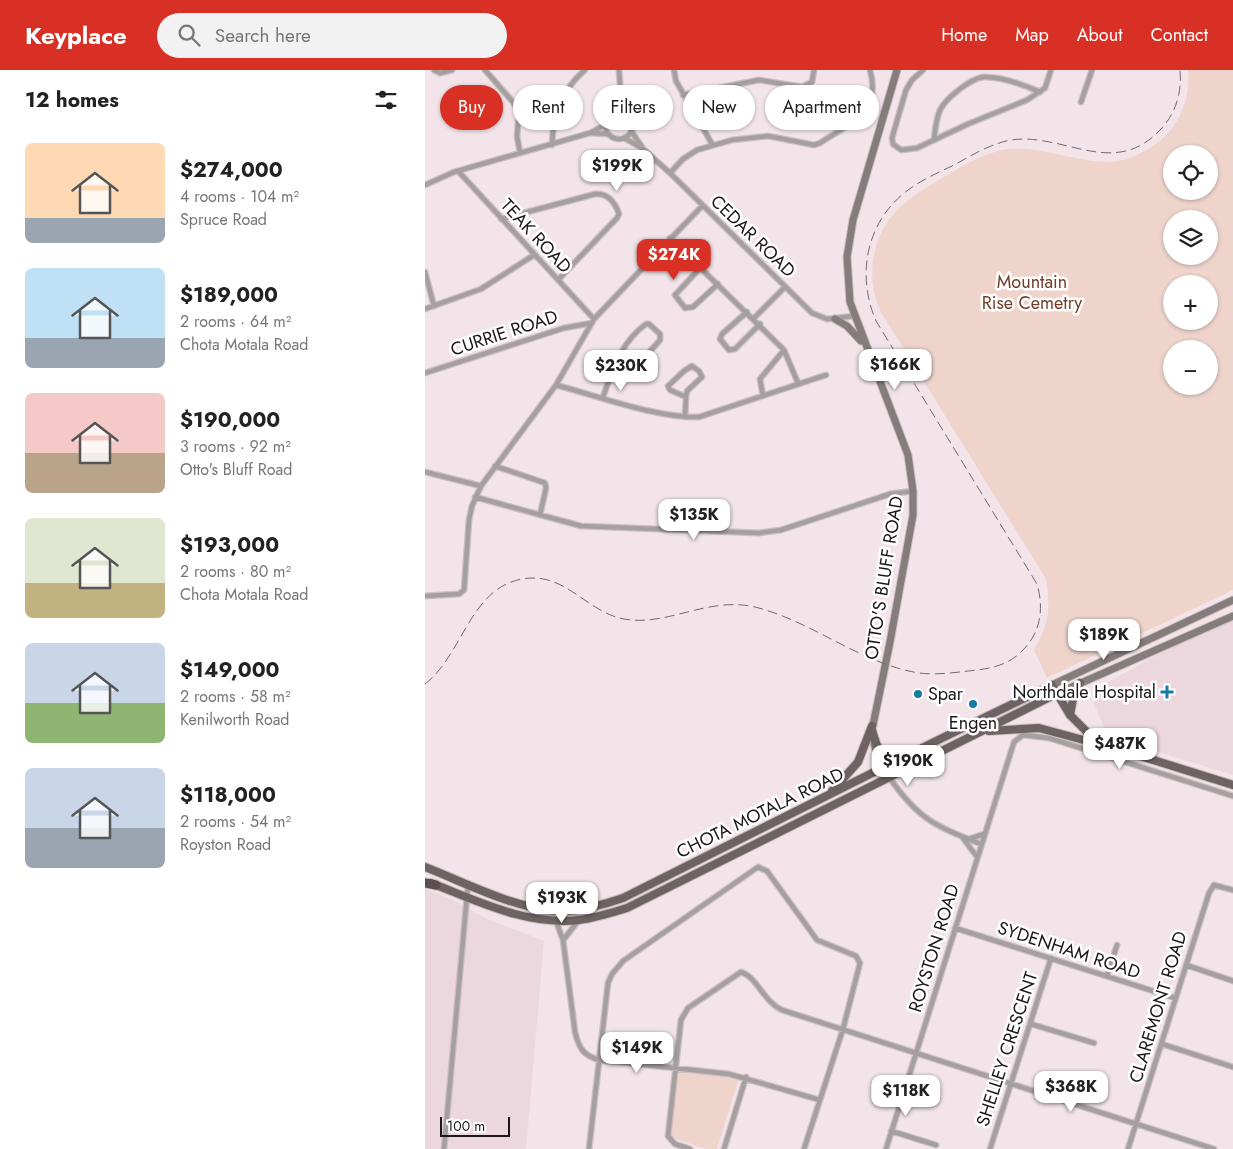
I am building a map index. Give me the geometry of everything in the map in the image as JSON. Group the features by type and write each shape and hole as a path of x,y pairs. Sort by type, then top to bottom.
{"highway":[{"path":"425,882 436,885"}],"main road":[{"name":"OTTO'S BLUFF ROAD","path":"889,777 875,748 872,728 913,515 913,491 908,455 854,316 850,302 847,272 853,220 897,70"},
{"path":"835,319 847,326 866,348"},
{"name":"CHOTA MOTALA ROAD","path":"425,868 518,903 541,909 563,911 599,906 623,898 897,761 1233,600"},
{"name":"CHOTA MOTALA ROAD","path":"436,885 521,916 556,921 579,920 627,908 1056,694 1233,616"},
{"path":"1070,716 1073,699 1081,683"},
{"path":"1052,686 1070,716 1091,735 1131,753"},
{"path":"872,728 881,754 889,760 897,761"},
{"path":"825,798 858,762 872,728"},
{"path":"983,731 1039,728 1233,784"}],"street":[{"path":"435,70 441,73 452,70"},
{"path":"485,70 513,102 519,112 517,136 520,153"},
{"path":"552,145 553,128 561,102 575,79 585,70"},
{"path":"619,70 620,85"},
{"path":"675,70 683,95"},
{"path":"734,85 759,80 802,87 812,82 814,70"},
{"path":"670,173 690,154 712,144 760,136 814,144 820,142 865,112 874,92 871,70"},
{"path":"923,70 909,83 892,140 901,150 909,151 1021,103 1040,92 1047,85 1051,70"},
{"path":"1081,102 1092,70"},
{"path":"934,140 937,122 943,105 974,80 985,77 1002,80 1040,92"},
{"path":"425,185 459,172 552,145 596,130"},
{"path":"607,130 613,138 624,138 631,131"},
{"path":"704,130 712,144"},
{"name":"CEDAR ROAD","path":"631,131 642,148"},
{"path":"590,133 608,134"},
{"name":"CEDAR ROAD","path":"624,138 642,148 670,173 785,287 818,316 835,319 854,316"},
{"name":"TEAK ROAD","path":"459,172 593,321"},
{"path":"501,219 595,194 607,195 619,214 617,218 558,280"},
{"path":"425,596 459,594 464,590 469,520 475,497 481,486 556,385 593,321 702,206"},
{"path":"670,238 785,350 798,383"},
{"path":"425,308 481,289 534,255"},
{"path":"701,267 675,295 685,308 693,307 718,284"},
{"path":"425,272 434,306"},
{"path":"754,318 785,287"},
{"path":"747,312 721,336 720,341 727,349 735,349 759,324"},
{"name":"CURRIE ROAD","path":"425,373 564,328 593,321"},
{"path":"603,397 615,362 626,344 646,324 649,324 660,334 660,340 639,361 631,364 615,362"},
{"path":"763,396 760,379 785,350"},
{"path":"685,417 687,392 702,377 699,371 692,366 687,368 669,384 670,390 686,397"},
{"path":"556,385 685,417 699,416 825,375"},
{"path":"495,466 545,483 546,488 539,515"},
{"path":"425,472 481,486"},
{"path":"475,497 581,526 759,533 781,530 891,494 913,491"},
{"name":"ROYSTON ROAD","path":"886,1149 1008,756 1014,742 1023,735 1049,738 1233,796"},
{"name":"OTTO'S BLUFF ROAD","path":"889,777 908,802 925,819 981,844"},
{"path":"969,839 985,834"},
{"path":"960,836 971,847 977,857"},
{"path":"589,1149 608,983 616,967 759,868 767,870 817,940 850,953 859,959 861,968 804,1149"},
{"path":"444,1149 468,884"},
{"name":"CLAREMONT ROAD","path":"1128,1149 1205,901 1213,886 1233,890"},
{"path":"563,940 579,920"},
{"path":"556,921 563,940 578,1044 585,1055 600,1060 746,1078 820,1100"},
{"name":"SYDENHAM ROAD","path":"955,928 1175,998"},
{"path":"1107,976 1117,945"},
{"name":"SHELLEY CRESCENT","path":"990,1149 1051,958"},
{"path":"1186,965 1233,981"},
{"path":"690,1149 675,1144 668,1136 681,1020 685,1011 738,972 748,975 774,1006 915,1054 1214,1149"},
{"path":"1031,1024 1094,1043"},
{"path":"1162,1044 1233,1067"},
{"path":"724,1149 746,1078"},
{"path":"891,1131 936,1145"}],"shaded area":[{"name":"Northdale Hospital","path":"1233,621 1233,775 1126,742 1106,733 1094,703 1108,682 1181,642"},
{"path":"425,889 451,899 487,919 544,941 526,1149 425,1149"}],"green space":[{"name":"Mountain Rise Cemetry","path":"1188,70 1233,70 1233,590 1047,678 1034,650 1046,624 1048,599 1046,579 881,312 874,293 872,274 876,245 889,220 908,200 960,168 1001,150 1038,150 1098,162 1113,162 1136,155 1156,144 1170,131 1181,114 1187,92"},
{"path":"680,1070 735,1076 738,1081 717,1149 706,1149 670,1137 676,1072"}],"railway":[{"path":"425,684 438,672 478,609 490,596 504,585 522,579 537,578 563,586 598,609 624,619 656,619 721,605 755,607 797,622 877,661 919,673 943,674 983,669 998,666 1011,660 1029,643 1037,628 1040,611 1037,584 876,321 867,287 868,253 880,221 903,194 926,178 995,144 1011,140 1031,139 1107,153 1125,151 1143,144 1161,129 1171,116 1179,94 1180,70"}],"place":[{"name":"Northdale Hospital","path":"1167,692"},
{"name":"Spar","path":"918,694"},
{"name":"Engen","path":"973,704"}]}
